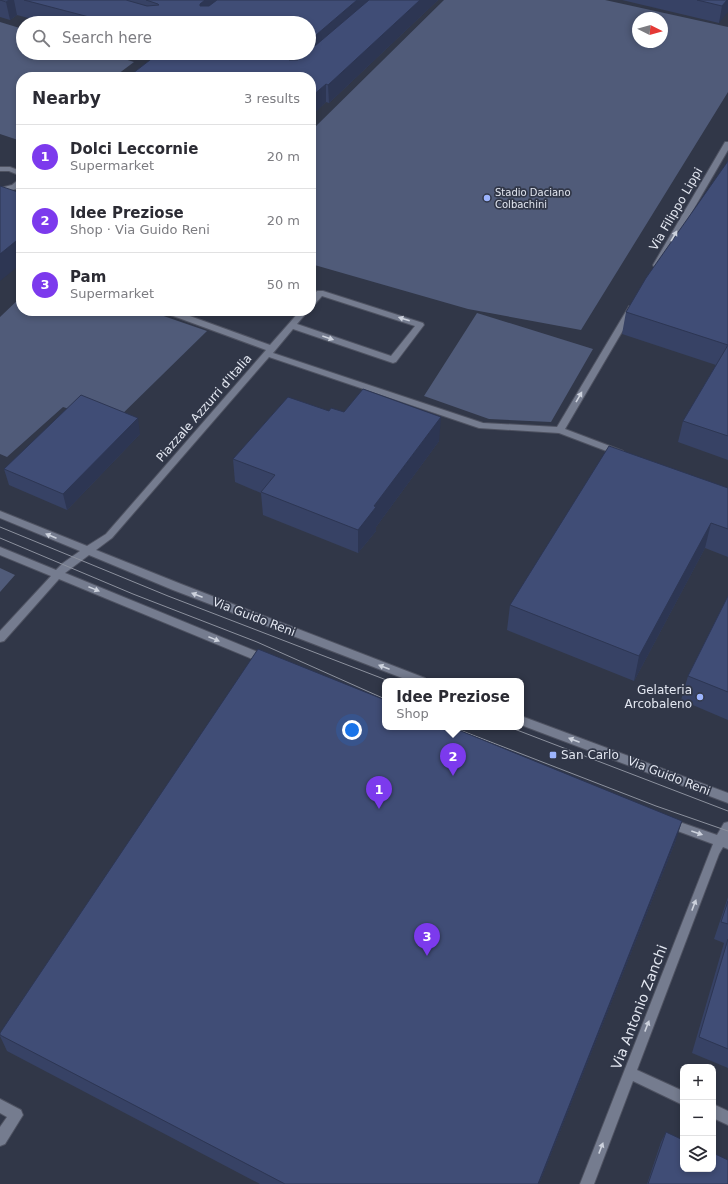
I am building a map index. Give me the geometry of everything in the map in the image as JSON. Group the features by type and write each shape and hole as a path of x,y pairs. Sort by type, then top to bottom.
{"street":[{"name":"Via Filippo Lippi","path":"652,273 728,144"},
{"path":"0,169 16,170"},
{"path":"0,190 9,189 16,186"},
{"path":"291,325 393,360 420,325 320,293 316,297"},
{"path":"626,455 560,430 636,301"},
{"name":"Piazzale Azzurri d'Italia","path":"181,316 270,351 482,426 560,430"},
{"path":"270,351 299,316"},
{"name":"Piazzale Azzurri d'Italia","path":"0,638 71,562 109,536 270,351"},
{"name":"Via Guido Reni","path":"0,514 176,587 412,678"},
{"path":"0,551 275,664"},
{"name":"Via Guido Reni","path":"524,721 728,798"},
{"path":"661,820 724,842"},
{"name":"Via Antonio Zanchi","path":"587,1184 714,852 724,842 728,827"},
{"path":"630,1073 680,1097"},
{"path":"0,1106 16,1115 0,1139"},
{"path":"716,1112 728,1118"}],"shaded area":[{"name":"Stadio Daciano Colbachini","path":"444,0 605,0 660,12 632,12 632,48 668,48 668,14 728,27 728,92 581,330 468,309 316,265 316,126"},
{"path":"0,22 16,27 16,60 128,60 134,62 121,72 16,72 16,139 0,134"},
{"path":"16,302 16,316 164,316 207,331 113,423 63,407 7,457 0,454 0,317"},
{"path":"477,313 593,349 551,422 489,419 424,396"},
{"path":"0,568 15,575 0,592"}],"building":[{"path":"24,0 126,0 147,6 159,5 146,0 205,0 200,4 200,6 209,6 217,0 357,0 316,35 316,16 85,16"},
{"path":"369,0 420,0 328,85 326,84 316,93 316,72 134,72 150,60 316,60 316,45"},
{"path":"697,0 727,0 722,6"},
{"path":"728,161 728,345 626,312 646,278"},
{"path":"0,186 16,191 16,241 0,254"},
{"path":"728,345 728,436 683,421"},
{"path":"363,389 441,417 374,506 376,507 358,530 261,492 275,475 233,459 288,397 329,411 331,408 344,412"},
{"path":"81,395 138,418 63,494 4,469"},
{"path":"609,446 728,488 728,529 711,523 639,656 510,605"},
{"path":"728,596 728,692 688,676"},
{"path":"258,649 382,699 382,730 458,730 682,821 538,1184 285,1184 0,1035"},
{"path":"728,901 728,924 721,922"},
{"path":"728,939 728,1049 699,1037"},
{"path":"666,1132 680,1139 680,1172 716,1172 716,1154 728,1160 728,1184 648,1184"}],"tram line":[{"path":"0,527 168,596 382,678"},
{"path":"0,538 133,594 257,642 382,698"},
{"path":"460,730 656,806 728,831"},
{"path":"517,730 728,811"}],"place":[{"name":"Stadio Daciano Colbachini","path":"487,198"},
{"name":"Gelateria Arcobaleno","path":"700,697"},
{"name":"San Carlo","path":"553,755"},
{"name":"Idee Preziose","path":"453,776"},
{"name":"Dolci Leccornie","path":"379,809"},
{"name":"Pam","path":"427,956"}]}
